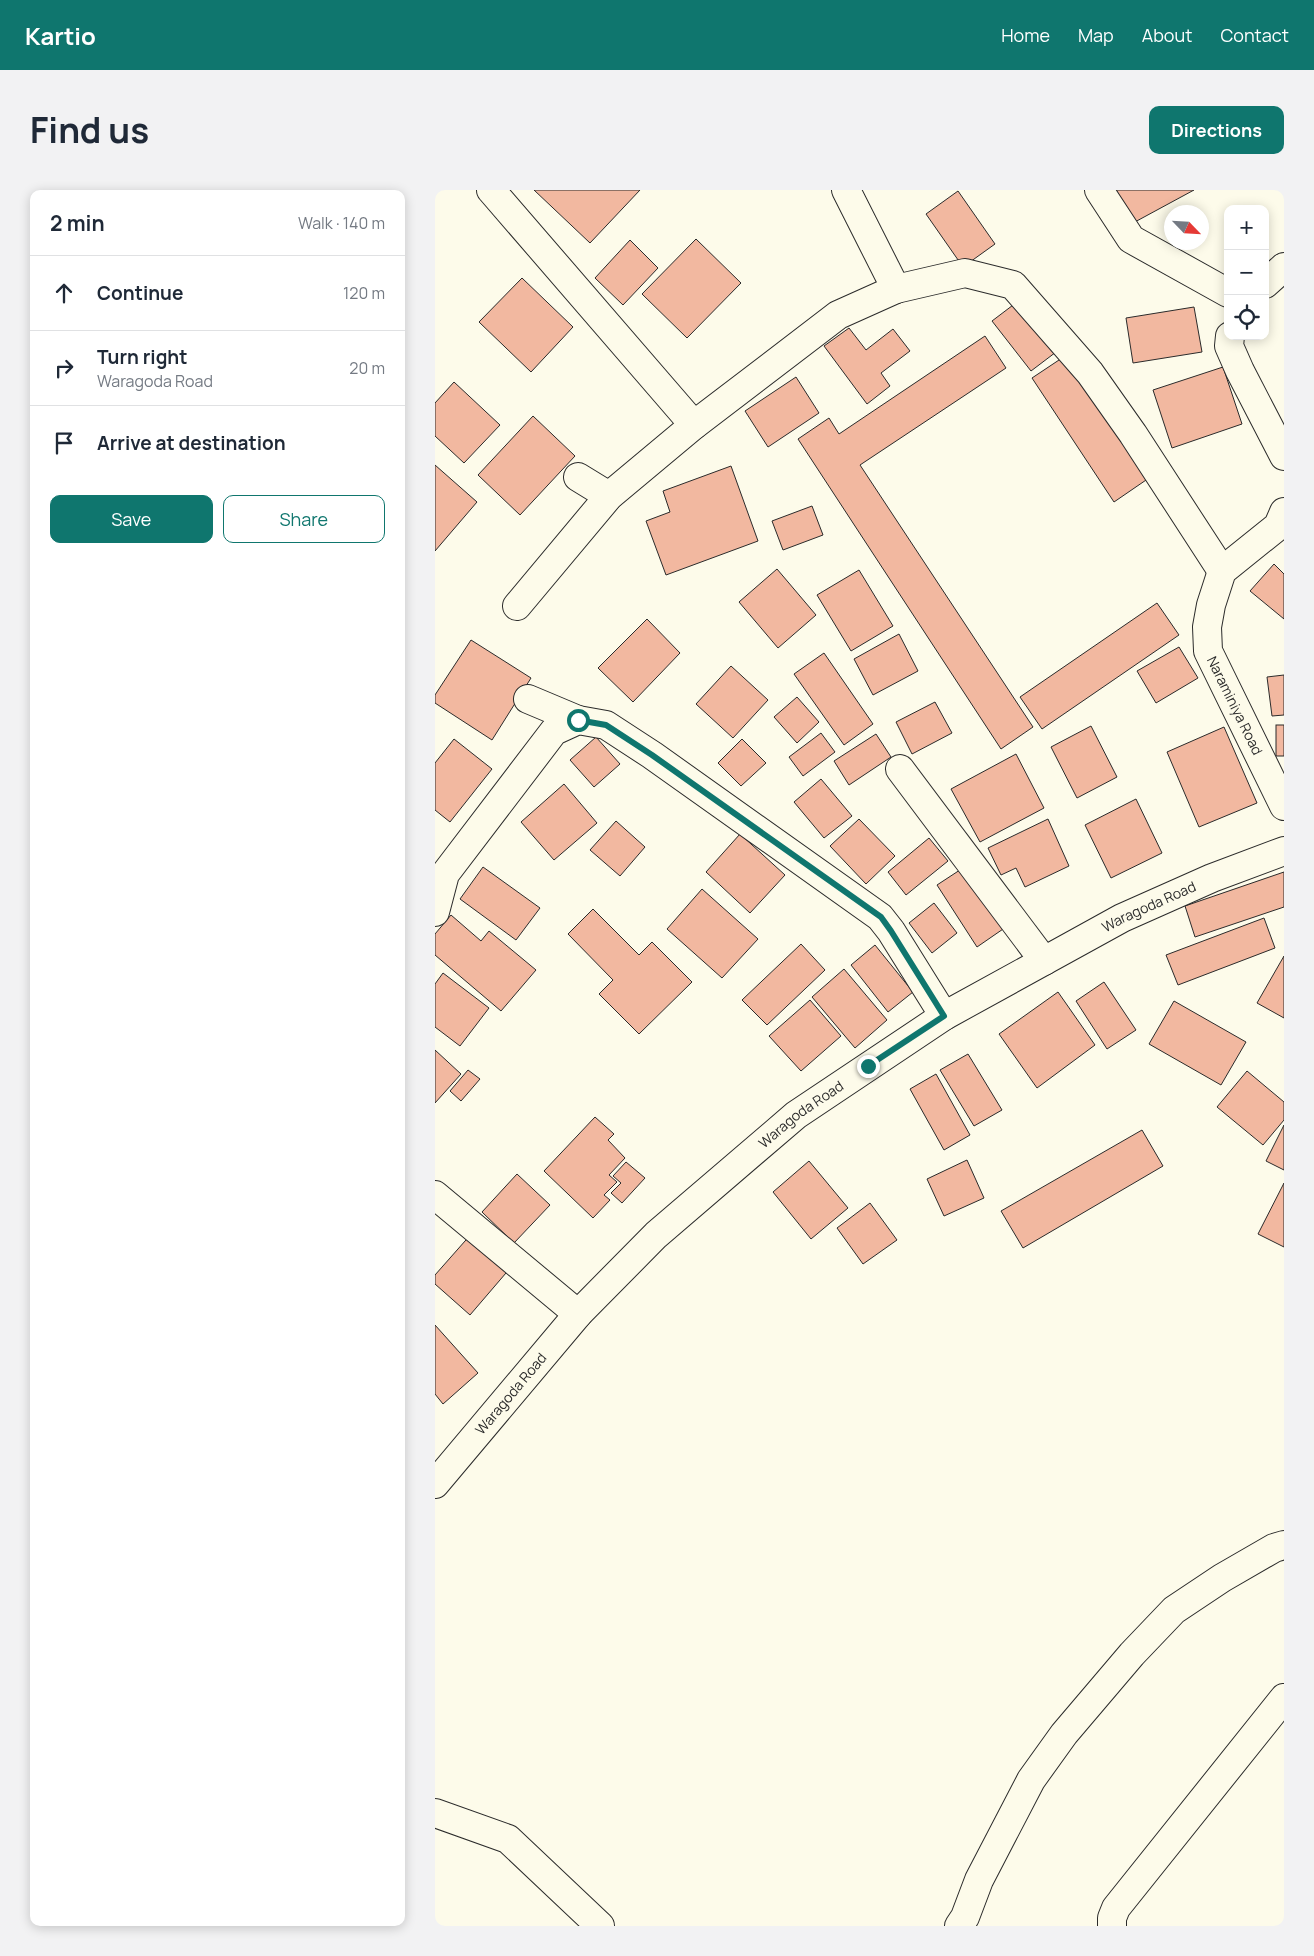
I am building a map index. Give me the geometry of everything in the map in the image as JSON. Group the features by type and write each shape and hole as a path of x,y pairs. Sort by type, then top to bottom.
{"street":[{"path":"491,190 694,425"},
{"path":"846,190 895,289"},
{"path":"1099,190 1131,239 1224,291"},
{"path":"1269,280 1284,267"},
{"path":"517,606 609,496 694,425 838,315 895,289 965,273 1013,285 1090,373 1133,434 1222,571 1278,526 1284,512"},
{"path":"1230,340 1229,346 1240,371 1284,456"},
{"path":"578,477 609,496"},
{"name":"Naraminiya Road","path":"1222,571 1209,620 1208,651 1284,806"},
{"path":"528,699 578,720 606,725 871,909 881,917 891,931 944,1016"},
{"path":"435,912 440,870 554,731 578,720"},
{"path":"900,769 1044,961"},
{"name":"Waragoda Road","path":"435,1484 578,1314 656,1234 796,1114 944,1016 1122,918 1213,878 1284,851"},
{"path":"435,1195 578,1314"},
{"path":"959,1926 965,1917 979,1880 1031,1780 1064,1734 1174,1610 1222,1578 1274,1548 1284,1545"},
{"path":"1112,1926 1112,1918 1116,1908 1284,1698"},
{"path":"435,1813 508,1839 600,1926"}],"building":[{"path":"534,190 640,190 590,243"},
{"path":"1116,190 1194,190 1164,205 1133,223"},
{"path":"958,191 995,244 963,267 926,214"},
{"path":"696,239 741,283 687,338 642,294"},
{"path":"630,240 658,268 623,305 595,278"},
{"path":"522,278 573,327 531,372 479,322"},
{"path":"1021,299 1060,349 1031,371 992,321"},
{"path":"1194,307 1202,352 1133,363 1126,318"},
{"path":"849,328 866,350 893,329 910,351 881,373 890,386 867,404 824,346"},
{"path":"985,336 1006,368 860,465 1033,727 1001,749 798,439 829,418 839,434"},
{"path":"1068,354 1149,478 1114,502 1032,378"},
{"path":"1223,367 1242,424 1172,448 1153,390"},
{"path":"796,377 819,413 768,447 745,411"},
{"path":"454,382 500,425 464,463 435,436 435,403"},
{"path":"533,416 575,456 520,515 478,475"},
{"path":"435,465 477,502 435,551"},
{"path":"731,466 758,541 666,575 646,521 670,512 663,491"},
{"path":"812,506 823,535 783,550 772,521"},
{"path":"1274,564 1284,574 1284,619 1250,591"},
{"path":"777,569 816,615 778,648 739,602"},
{"path":"859,570 893,626 851,651 817,595"},
{"path":"1157,603 1179,635 1042,729 1020,697"},
{"path":"647,619 680,653 633,702 598,668"},
{"path":"899,634 918,671 873,695 854,659"},
{"path":"471,640 531,678 492,740 435,703 435,695"},
{"path":"1179,647 1198,678 1156,703 1137,671"},
{"path":"824,653 873,724 844,745 794,674"},
{"path":"731,666 768,700 733,738 696,704"},
{"path":"1284,675 1284,715 1272,716 1267,677"},
{"path":"797,697 819,722 797,743 774,717"},
{"path":"935,702 952,733 912,754 896,722"},
{"path":"1276,725 1284,725 1284,756 1276,756"},
{"path":"1091,726 1117,777 1077,798 1051,747"},
{"path":"1224,727 1257,803 1199,827 1167,752"},
{"path":"821,733 835,752 803,776 789,757"},
{"path":"876,734 891,757 849,785 834,761"},
{"path":"596,737 620,764 594,787 570,760"},
{"path":"454,739 492,769 450,822 435,810 435,763"},
{"path":"742,739 766,763 741,786 718,763"},
{"path":"1016,754 1044,808 980,842 951,789"},
{"path":"821,779 852,816 824,838 794,802"},
{"path":"564,784 597,823 554,860 521,822"},
{"path":"1136,799 1162,853 1111,878 1085,825"},
{"path":"859,819 895,856 866,884 830,846"},
{"path":"1048,819 1069,866 1025,887 1016,868 1001,875 988,848"},
{"path":"616,821 645,847 620,876 590,850"},
{"path":"740,834 785,875 750,913 706,872"},
{"path":"929,838 948,861 906,895 888,872"},
{"path":"966,866 1006,927 977,947 937,885"},
{"path":"483,867 540,908 516,940 460,899"},
{"path":"1284,872 1284,907 1195,937 1185,906"},
{"path":"702,889 758,939 722,978 667,929"},
{"path":"934,903 957,933 932,953 909,923"},
{"path":"593,909 639,955 652,942 692,982 639,1034 599,994 613,980 568,934"},
{"path":"451,915 481,941 489,931 536,970 501,1011 435,955 435,934"},
{"path":"1264,918 1275,948 1178,985 1166,955"},
{"path":"801,944 825,970 767,1025 742,1000"},
{"path":"875,945 913,992 888,1012 851,965"},
{"path":"1284,956 1284,1018 1257,1003"},
{"path":"844,969 887,1020 855,1048 812,997"},
{"path":"443,973 489,1008 460,1046 435,1027 435,984"},
{"path":"1104,982 1136,1030 1107,1049 1076,1001"},
{"path":"1058,992 1095,1045 1037,1088 999,1034"},
{"path":"810,1000 841,1036 801,1071 769,1036"},
{"path":"1174,1001 1246,1042 1221,1085 1149,1044"},
{"path":"435,1050 461,1074 435,1103"},
{"path":"968,1054 1002,1110 974,1126 940,1070"},
{"path":"468,1070 480,1079 461,1101 450,1091"},
{"path":"1247,1071 1284,1102 1284,1120 1263,1145 1217,1107"},
{"path":"936,1074 970,1135 944,1150 910,1089"},
{"path":"595,1117 614,1134 608,1140 625,1158 609,1175 617,1182 604,1195 610,1200 593,1218 544,1171"},
{"path":"1284,1125 1284,1170 1266,1161"},
{"path":"1142,1130 1163,1166 1023,1248 1001,1211"},
{"path":"967,1160 984,1198 944,1216 927,1179"},
{"path":"809,1161 848,1208 811,1239 773,1192"},
{"path":"626,1162 645,1178 622,1203 611,1193 621,1183 613,1176"},
{"path":"517,1174 550,1205 514,1243 482,1212"},
{"path":"1284,1183 1284,1247 1258,1234"},
{"path":"870,1203 897,1240 863,1264 837,1228"},
{"path":"473,1232 512,1266 470,1315 435,1284 435,1275"},
{"path":"435,1325 478,1373 443,1404 435,1394"}],"route":[{"path":"578,720 606,725 652,755 881,917 944,1016 868,1066"}]}
